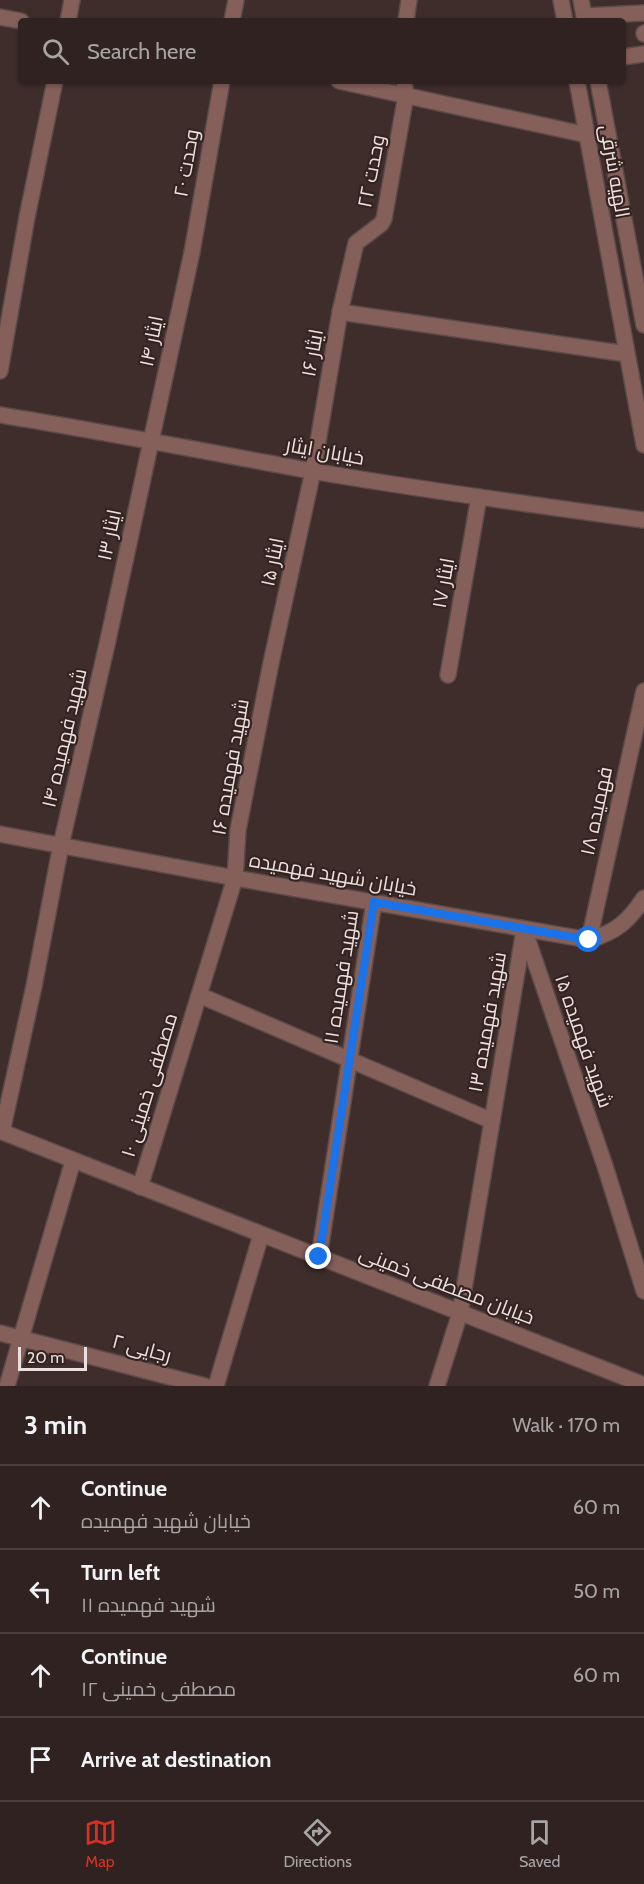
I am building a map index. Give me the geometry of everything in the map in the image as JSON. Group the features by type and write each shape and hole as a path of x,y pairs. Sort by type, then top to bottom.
{"street":[{"path":"69,18 72,0"},
{"path":"233,18 236,0"},
{"path":"406,18 409,0"},
{"path":"561,0 564,18"},
{"path":"581,0 585,18"},
{"path":"595,18 644,13"},
{"path":"0,17 18,20"},
{"path":"626,57 644,54"},
{"path":"0,371 27,217 55,84"},
{"name":"وحدت ۲۰","path":"192,252 221,84"},
{"path":"367,84 405,88 588,135"},
{"name":"الهیه شرقی","path":"578,84 644,445"},
{"name":"الهیه شرقی","path":"599,84 644,325"},
{"name":"وحدت ۲۲","path":"356,243 381,224 384,219 405,88"},
{"name":"ایثار ۱۶","path":"313,471 340,312 356,243"},
{"name":"ایثار ۱۴","path":"152,440 192,252"},
{"path":"340,312 627,354"},
{"name":"خیابان ایثار","path":"0,415 152,440 313,471 644,520"},
{"name":"ایثار ۱۳","path":"108,640 152,440"},
{"name":"ایثار ۱۵","path":"271,663 313,471"},
{"name":"ایثار ۱۷","path":"448,675 479,497"},
{"name":"شهید فهمیده ۱۴","path":"1,1131 34,986 61,845 108,640"},
{"name":"شهید فهمیده ۱۶","path":"199,995 235,878 238,831 271,663"},
{"name":"فهمیده ۱۸","path":"589,940 644,690"},
{"name":"خیابان شهید فهمیده","path":"0,834 589,940"},
{"path":"589,940 608,935 630,918 644,898"},
{"name":"شهید فهمیده ۱۱","path":"319,1257 374,902"},
{"name":"شهید فهمیده ۱۳","path":"437,1386 460,1312 524,930"},
{"name":"شهید فهمیده ۱۵","path":"524,930 605,1166 644,1291"},
{"path":"199,995 492,1121"},
{"name":"مصطفی خمینی ۱۰","path":"140,1187 199,995"},
{"name":"خیابان مصطفی خمینی","path":"1,1131 644,1384"},
{"path":"7,1386 74,1161"},
{"path":"216,1386 261,1235"},
{"name":"رجایی ۲","path":"0,1333 205,1386"}],"route":[{"path":"319,1257 374,902 589,940"}]}
